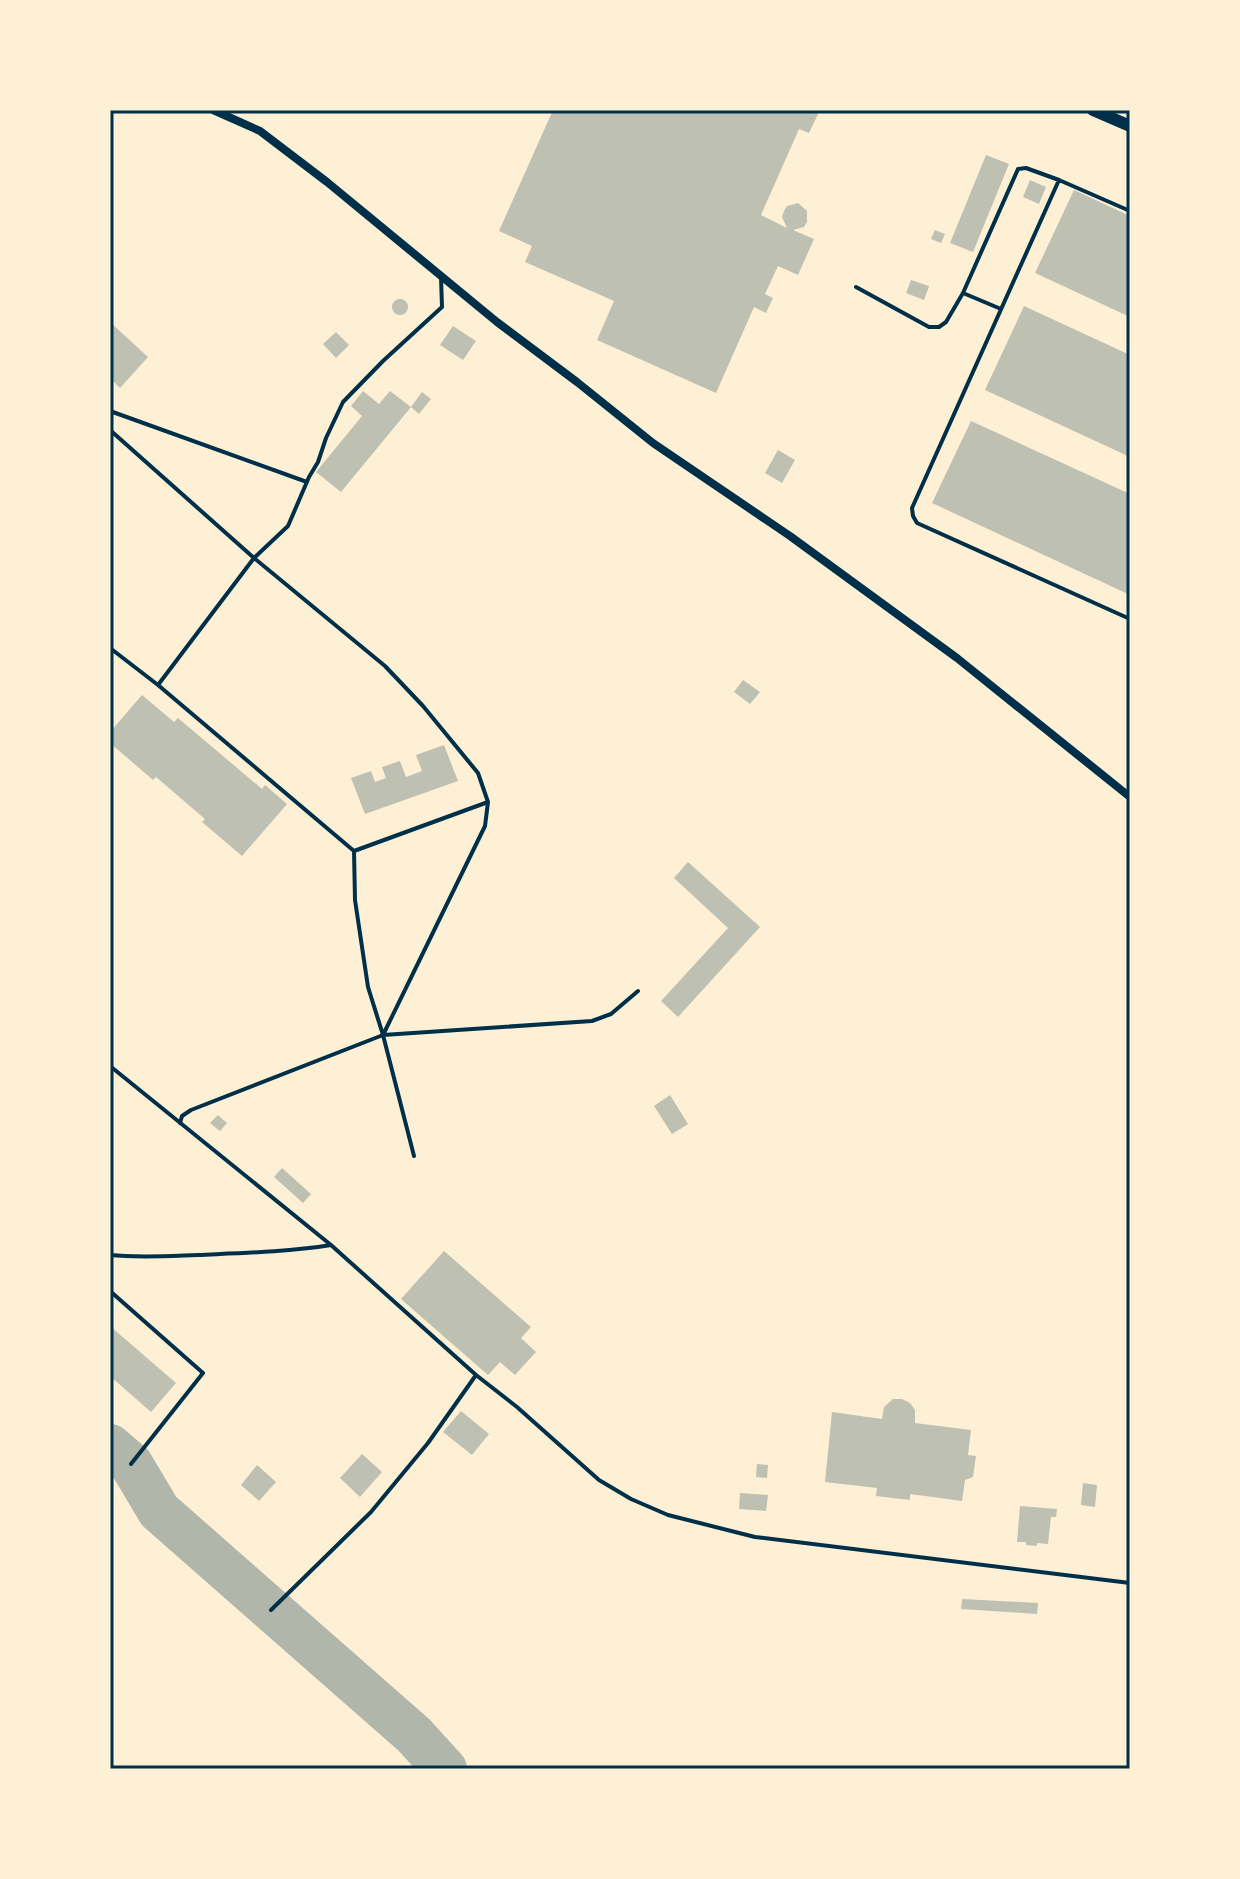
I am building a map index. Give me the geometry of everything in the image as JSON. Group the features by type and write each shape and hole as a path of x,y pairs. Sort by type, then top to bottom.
{"main road":[{"path":"1093,110 1130,126"}],"street":[{"path":"213,110 260,131 653,443 790,536 957,658 1130,797"}],"lane":[{"path":"856,287 929,327 939,327 946,322 963,293 1018,169 1026,168 1059,180 1130,211"},
{"path":"1059,180 912,508 913,516 917,523 1130,619"},
{"path":"158,685 254,558 288,526 343,402 442,307 441,276"},
{"path":"963,293 1001,309"},
{"path":"110,411 307,482"},
{"path":"110,430 254,558 385,666 423,706 478,773 488,802 485,826 383,1035"},
{"path":"110,648 354,851 355,900 368,987 414,1156"},
{"path":"354,851 488,802"},
{"path":"180,1123 182,1116 191,1110 383,1035 592,1021 611,1014 638,991"},
{"path":"110,1066 331,1245 599,1480 631,1499 668,1515 755,1537 1130,1583"},
{"path":"110,1255 245,1253 331,1245"},
{"path":"110,1291 203,1373 131,1464"},
{"path":"271,1610 371,1512 428,1443 476,1375"}],"building":[{"path":"553,110 820,110 809,133 799,129 761,215 787,228 782,217 784,211 787,206 798,203 807,211 807,222 804,227 793,230 814,239 798,275 778,266 765,294 773,298 766,313 754,307 716,393 597,340 614,301 525,262 532,246 499,231"},
{"path":"986,155 1009,164 973,252 950,243"},
{"path":"1030,180 1046,187 1039,204 1023,197"},
{"path":"1074,190 1130,216 1130,317 1035,273"},
{"path":"935,230 945,234 941,243 931,239"},
{"path":"911,280 929,286 924,300 906,293"},
{"path":"400,299 406,301 406,313 400,315 394,313 392,307 394,301"},
{"path":"1024,306 1130,355 1130,457 985,390"},
{"path":"110,322 148,357 120,388 110,378"},
{"path":"453,326 476,341 463,360 440,345"},
{"path":"336,332 349,345 336,358 323,344"},
{"path":"363,391 379,404 390,391 411,407 341,492 316,472 362,416 351,406"},
{"path":"422,392 431,399 419,414 411,407"},
{"path":"971,421 1130,494 1130,595 932,503"},
{"path":"778,450 795,460 782,483 765,473"},
{"path":"743,680 760,692 750,704 734,692"},
{"path":"142,695 174,722 178,718 262,789 265,785 287,804 242,856 156,777 153,780 110,743 110,732"},
{"path":"444,745 458,781 365,814 351,778 371,771 375,782 386,778 382,767 400,761 406,777 422,771 416,755"},
{"path":"688,862 760,927 678,1017 661,1001 728,928 674,878"},
{"path":"670,1095 688,1124 672,1134 654,1106"},
{"path":"218,1115 227,1123 220,1131 210,1123"},
{"path":"282,1168 311,1194 303,1203 274,1177"},
{"path":"444,1251 531,1327 521,1338 536,1352 515,1375 500,1362 488,1375 401,1299"},
{"path":"110,1326 176,1383 151,1412 110,1376"},
{"path":"893,1399 910,1403 915,1410 915,1423 971,1430 968,1455 976,1456 973,1477 965,1480 962,1501 910,1494 910,1500 876,1496 877,1488 825,1482 832,1412 882,1419 884,1407"},
{"path":"461,1411 489,1434 472,1455 443,1432"},
{"path":"362,1454 382,1472 360,1497 340,1478"},
{"path":"757,1464 768,1465 767,1478 756,1477"},
{"path":"257,1465 276,1482 259,1501 241,1485"},
{"path":"1083,1483 1097,1485 1095,1507 1081,1505"},
{"path":"740,1493 768,1495 766,1511 739,1509"},
{"path":"1020,1506 1057,1509 1056,1517 1051,1517 1048,1544 1037,1543 1037,1546 1017,1542"},
{"path":"962,1599 1038,1603 1037,1614 961,1609"}],"taxiway":[{"path":"110,1446 131,1464 159,1511 414,1735 445,1769"}]}
